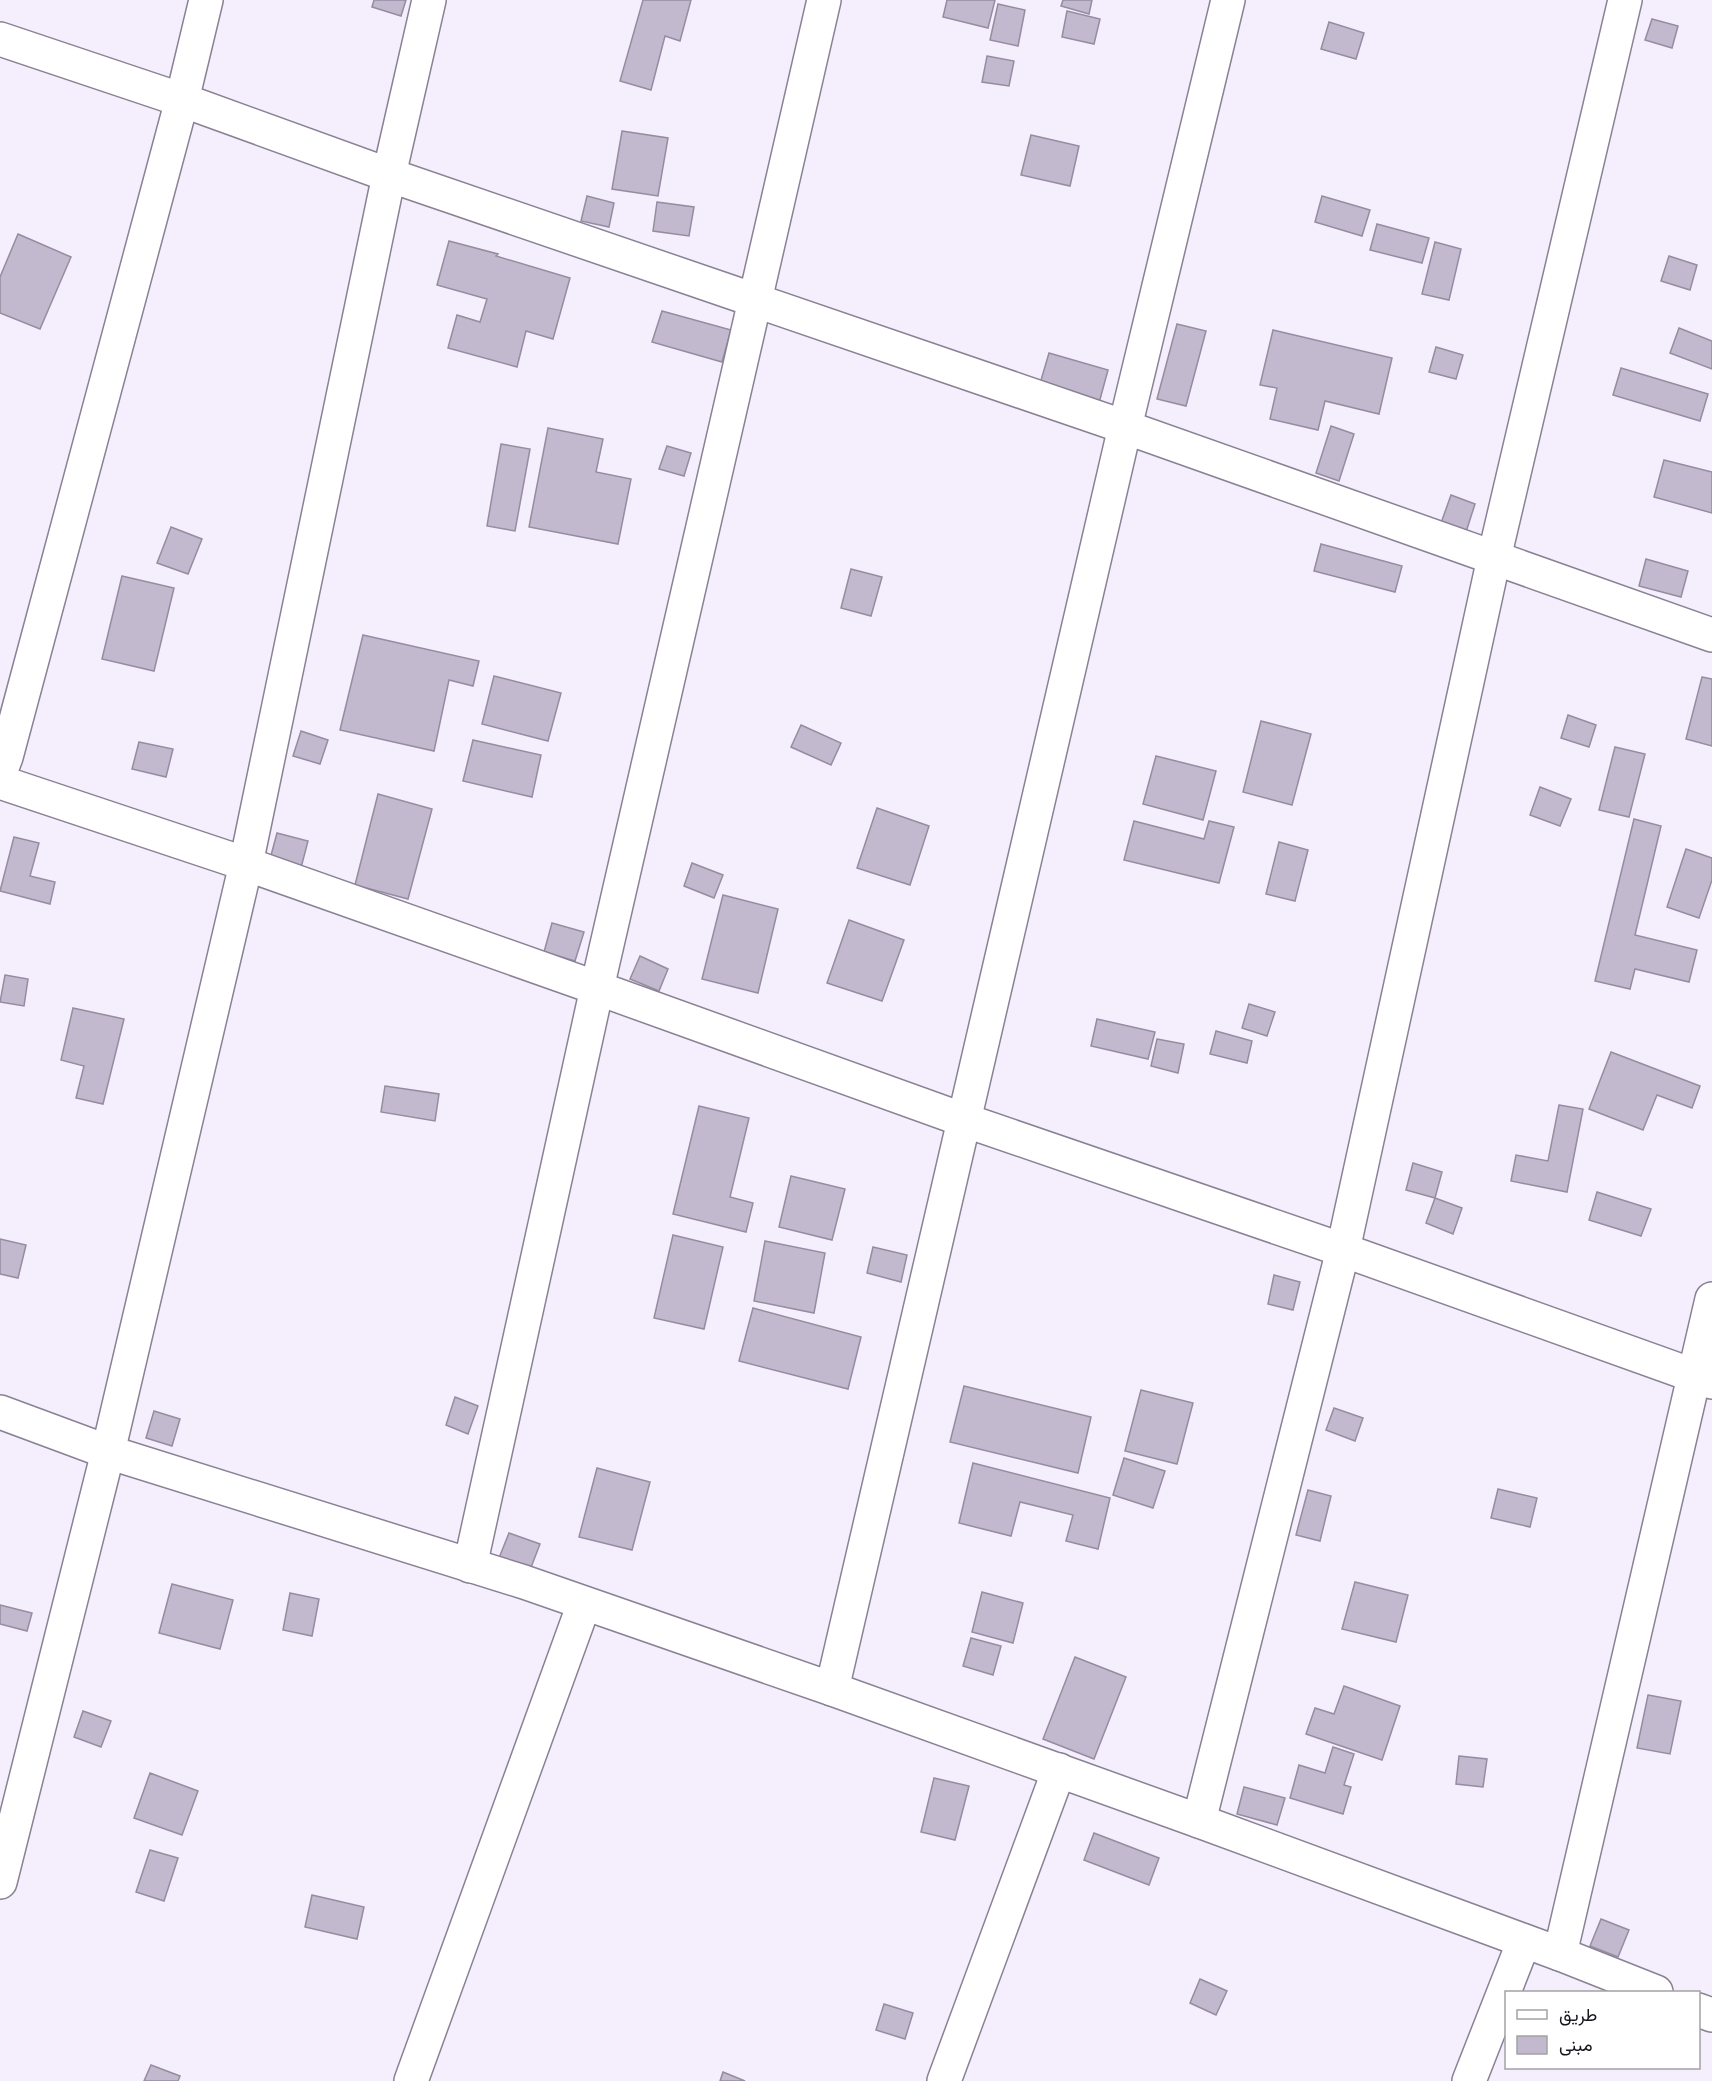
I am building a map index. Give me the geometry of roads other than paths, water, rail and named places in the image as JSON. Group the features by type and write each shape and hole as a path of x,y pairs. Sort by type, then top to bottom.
{"street":[{"path":"0,773 182,100 206,0"},
{"path":"0,1882 108,1452 246,864 389,175 429,0"},
{"path":"470,1566 597,987 824,0"},
{"path":"832,1689 1125,427 1228,0"},
{"path":"1199,1821 1343,1250 1494,558 1625,0"},
{"path":"0,39 1125,427 1712,635"},
{"path":"0,782 246,864 597,987 964,1120 1343,1250 1703,1379"},
{"path":"1560,1954 1703,1379 1712,1299"},
{"path":"0,1412 108,1452 524,1582 832,1689 1199,1821 1560,1954 1653,1991"},
{"path":"411,2081 584,1604"},
{"path":"944,2081 1059,1770"},
{"path":"1469,2081 1524,1941"}]}
